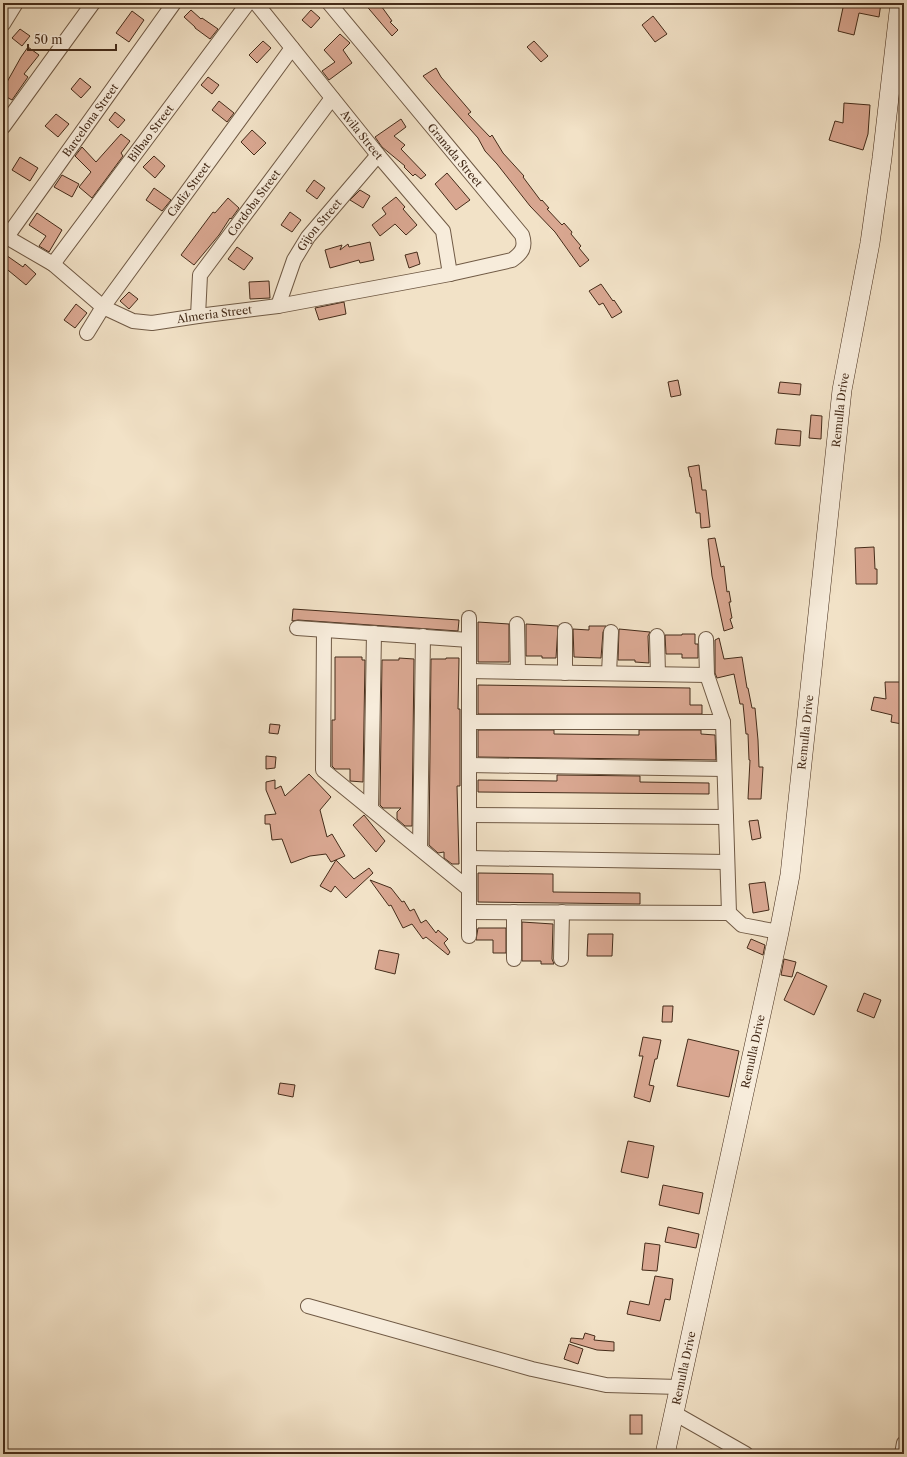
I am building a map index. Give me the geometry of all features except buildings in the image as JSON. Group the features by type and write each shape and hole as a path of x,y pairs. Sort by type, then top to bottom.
{"main road":[{"name":"Remulla Drive","path":"665,1454 780,932 790,875 842,390 872,228 882,158 900,3"}],"street":[{"path":"3,24 16,3"},
{"path":"3,127 93,3"},
{"name":"Barcelona Street","path":"5,236 174,3"},
{"name":"Bilbao Street","path":"53,264 248,3"},
{"name":"Avila Street","path":"256,3 378,155 442,231 450,274"},
{"name":"Granada Street","path":"328,3 522,235 524,248 519,255 512,260 450,274"},
{"name":"Cadiz Street","path":"87,333 103,307 292,48"},
{"name":"Cordoba Street","path":"198,316 200,275 332,98"},
{"name":"Gijon Street","path":"278,306 294,260 308,237 378,155"},
{"name":"Almeria Street","path":"5,236 53,264 103,307 133,321 152,323 278,306 450,274"},
{"path":"469,618 469,936"},
{"path":"517,624 518,672"},
{"path":"297,628 469,640"},
{"path":"324,630 323,770 469,889"},
{"path":"564,630 565,673"},
{"path":"610,673 611,632"},
{"path":"371,809 374,633"},
{"path":"420,848 423,636"},
{"path":"657,636 658,674"},
{"path":"706,639 707,675 723,722 729,913"},
{"path":"469,671 707,675"},
{"path":"469,722 723,722"},
{"path":"469,765 724,770"},
{"path":"469,815 726,817"},
{"path":"469,858 728,862"},
{"path":"469,912 729,913 742,925 780,932"},
{"path":"514,912 514,959"},
{"path":"561,958 562,912"},
{"path":"308,1306 532,1369 606,1385 679,1388"},
{"path":"674,1413 746,1454"},
{"path":"902,1454 904,1444"}]}
